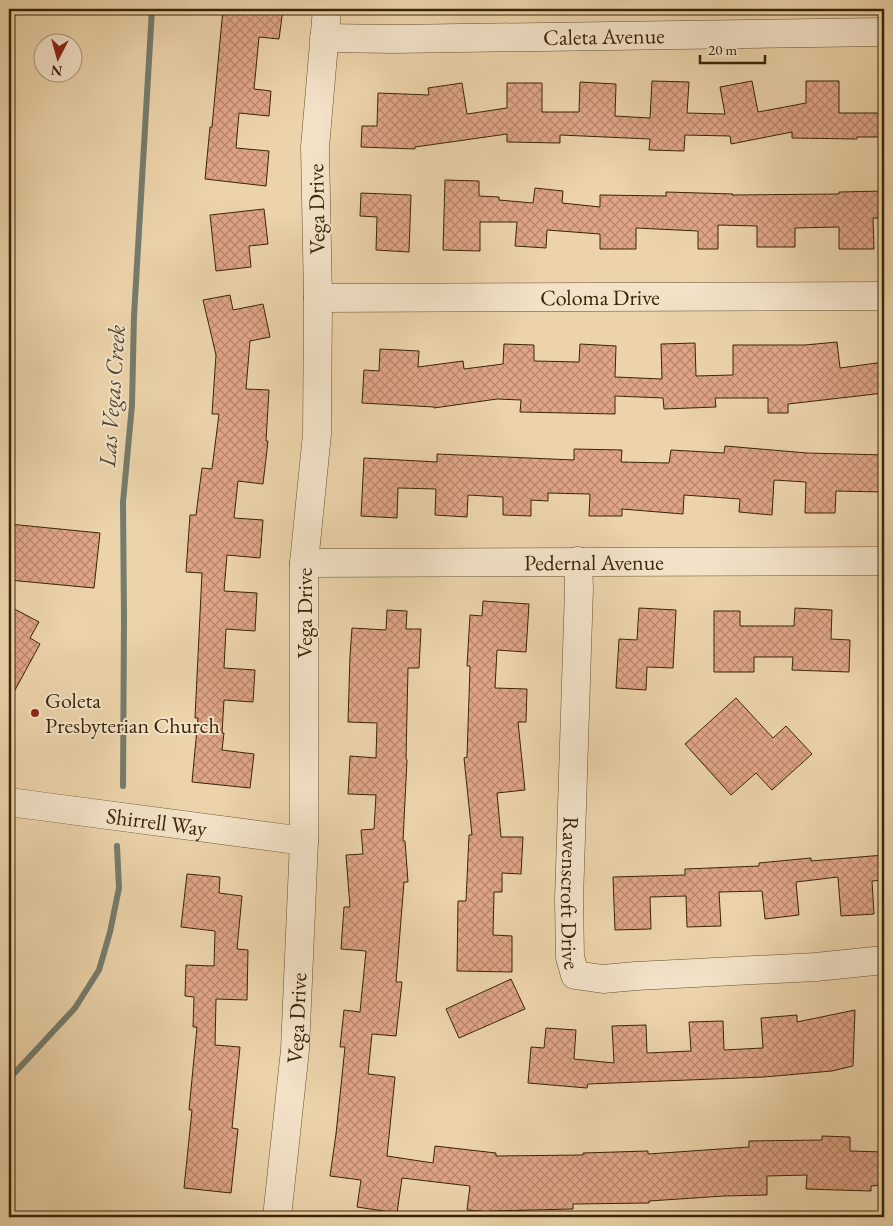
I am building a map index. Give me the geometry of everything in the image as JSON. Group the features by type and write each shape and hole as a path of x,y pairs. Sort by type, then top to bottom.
{"street":[{"name":"Vega Drive","path":"277,1217 295,1050 304,841 304,563 317,434 318,298 315,147 327,9"},
{"name":"Caleta Avenue","path":"324,38 395,39 884,32"},
{"name":"Coloma Drive","path":"318,298 884,296"},
{"name":"Ravenscroft Drive","path":"578,561 579,588 569,900 570,956 576,975 603,979 816,967 884,960"},
{"name":"Pedernal Avenue","path":"304,563 884,561"},
{"name":"Shirrell Way","path":"9,802 304,841"}],"building":[{"path":"223,9 283,9 279,39 259,37 254,89 271,91 269,116 239,113 236,148 269,151 266,186 205,179"},
{"path":"652,81 689,82 687,113 725,114 720,87 752,81 758,112 806,103 806,81 839,81 839,113 884,113 884,137 857,137 857,139 792,138 792,132 731,144 730,136 685,135 684,151 649,150 650,139 560,135 560,143 507,142 507,134 415,147 415,149 361,147 362,126 377,126 378,93 429,95 428,88 462,83 467,114 507,108 507,83 542,83 542,112 579,112 580,82 616,84 615,116 650,118"},
{"path":"445,180 479,181 479,196 499,197 499,200 533,203 535,188 563,191 562,203 600,207 600,195 666,196 666,192 732,195 839,194 839,192 884,191 884,218 873,218 874,249 839,249 839,227 795,228 795,247 757,247 757,226 718,225 718,249 698,249 698,231 636,228 636,249 600,249 600,234 547,230 546,248 515,246 517,222 480,222 480,251 443,250"},
{"path":"361,193 411,195 409,252 376,250 377,217 360,216"},
{"path":"264,209 268,244 249,246 251,267 216,271 210,215"},
{"path":"230,295 233,310 263,304 270,337 250,341 246,389 269,390 266,441 268,441 263,484 238,481 234,518 263,520 260,558 227,555 224,591 257,593 255,631 226,629 224,668 255,670 253,702 224,700 222,733 224,733 222,750 254,754 250,788 192,782 198,718 195,718 202,573 186,572 190,515 196,515 202,468 212,469 219,414 212,414 216,355 203,300"},
{"path":"837,342 840,368 884,362 884,393 788,404 788,413 768,413 768,398 715,398 716,407 664,409 663,398 615,396 615,414 520,412 521,400 497,399 434,408 362,403 364,370 379,371 380,349 419,351 418,367 463,361 464,369 503,364 504,344 534,345 534,361 579,362 580,344 616,346 615,377 662,379 661,344 695,343 696,376 733,375 733,345 805,345"},
{"path":"725,446 807,453 884,455 884,492 836,491 835,513 805,513 806,482 774,480 772,515 739,512 740,499 684,495 683,514 622,509 622,516 589,516 590,494 548,493 548,501 531,500 531,516 503,515 503,497 468,495 467,517 435,515 436,489 398,488 397,518 361,516 364,458 437,462 437,454 574,460 574,449 622,450 621,462 669,463 671,450 724,453"},
{"path":"9,524 100,533 94,588 9,580"},
{"path":"483,601 529,604 526,652 497,650 495,688 527,689 526,722 518,722 525,790 497,793 501,837 523,837 521,874 502,873 502,892 494,892 493,935 512,936 512,972 457,971 458,901 466,901 469,835 472,835 464,758 467,757 470,666 467,666 470,615 482,616"},
{"path":"9,606 39,622 30,638 40,644 9,701"},
{"path":"639,608 676,610 673,668 647,667 646,690 616,688 619,639 637,640"},
{"path":"795,608 832,610 831,639 850,640 849,672 792,670 793,657 754,657 754,672 714,672 714,611 740,611 740,626 794,626"},
{"path":"387,610 407,611 406,629 421,629 419,668 408,668 407,760 403,841 405,841 408,882 404,882 396,982 402,982 396,1036 372,1034 368,1074 395,1077 387,1156 433,1163 435,1146 496,1153 496,1156 583,1155 583,1153 648,1151 648,1154 749,1147 749,1141 822,1140 822,1136 850,1137 850,1151 884,1152 884,1185 871,1186 871,1191 806,1189 807,1175 767,1176 767,1195 649,1201 649,1203 573,1204 573,1209 490,1212 467,1210 470,1186 402,1178 397,1213 357,1207 361,1180 330,1176 345,1047 340,1047 344,1010 360,1012 366,951 341,949 344,907 350,907 346,855 363,854 361,830 374,829 376,795 348,794 350,756 376,758 377,723 348,722 352,628 386,630"},
{"path":"736,698 773,738 786,726 812,754 772,790 756,773 731,795 685,744"},
{"path":"884,855 884,880 872,881 874,914 841,916 838,877 796,882 799,915 765,919 762,891 719,892 721,926 687,927 686,896 650,897 651,929 615,930 613,877 685,875 685,869 759,866 759,863 811,858 811,861"},
{"path":"187,874 220,877 219,893 242,896 237,949 248,950 247,1000 216,999 215,1045 240,1047 232,1128 238,1129 231,1193 184,1188 192,1110 189,1110 197,1027 193,1027 194,997 185,996 186,965 214,966 215,931 181,927"},
{"path":"511,979 525,1009 459,1038 446,1009"},
{"path":"855,1010 853,1066 832,1071 764,1077 588,1084 587,1088 528,1083 531,1047 544,1048 546,1028 576,1030 574,1059 614,1063 612,1026 646,1025 647,1053 691,1051 689,1022 723,1021 724,1050 763,1048 761,1018 797,1015 797,1022"}],"waterway":[{"name":"Las Vegas Creek","path":"123,786 123,502 132,405 134,316 152,9"},
{"name":"Las Vegas Creek","path":"9,1079 75,1008 99,970 110,932 119,888 117,846"}],"place":[{"name":"Goleta Presbyterian Church","path":"35,713"}]}
